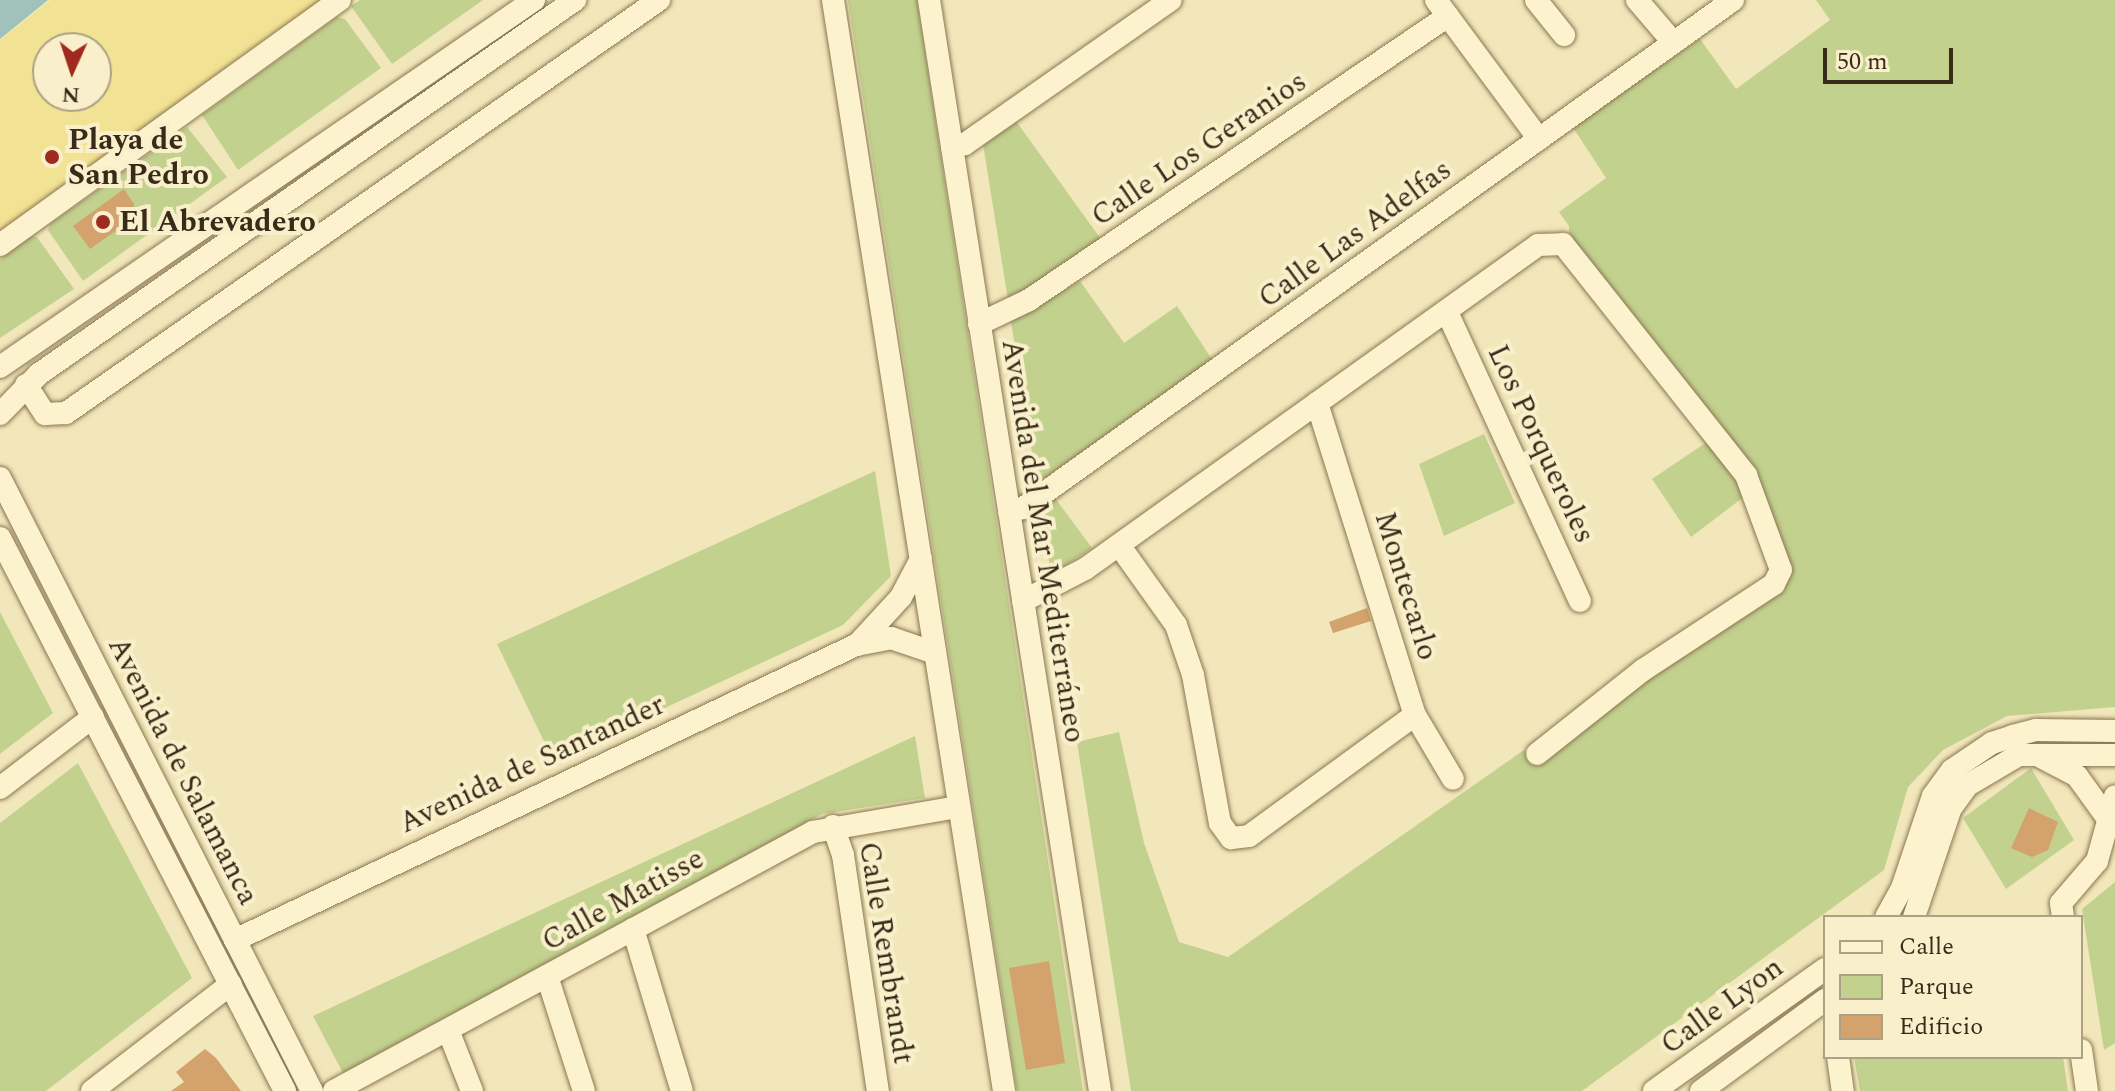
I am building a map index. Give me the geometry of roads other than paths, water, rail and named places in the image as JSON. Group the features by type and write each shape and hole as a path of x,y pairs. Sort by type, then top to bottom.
{"street":[{"path":"0,245 340,0"},
{"path":"0,367 534,0"},
{"path":"0,414 26,385 575,0"},
{"path":"26,385 45,414 66,413 659,0"},
{"path":"833,0 957,807 1004,1091"},
{"name":"Avenida del Mar Mediterráneo","path":"929,0 1100,1091"},
{"path":"952,147 965,144 1171,0"},
{"path":"1536,0 1564,35"},
{"path":"1637,0 1673,42"},
{"name":"Calle Las Adelfas","path":"1009,511 1023,508 1733,0"},
{"path":"1442,8 1539,139"},
{"name":"Calle Los Geranios","path":"979,324 1029,300 1442,8"},
{"path":"1023,601 1048,592 1119,545 1538,245 1563,244 1746,475 1780,564 1774,584 1643,670 1537,754"},
{"name":"Los Porqueroles","path":"1447,312 1580,601"},
{"name":"Montecarlo","path":"1317,403 1415,715 1453,779"},
{"name":"Avenida de Salamanca","path":"0,478 312,1091"},
{"name":"Avenida de Salamanca","path":"0,538 285,1091"},
{"path":"1119,545 1176,625 1193,675 1220,823 1231,838 1249,836 1415,715"},
{"name":"Avenida de Santander","path":"856,645 901,597 921,559"},
{"name":"Avenida de Santander","path":"235,940 856,645 891,638 935,653"},
{"path":"0,788 93,717"},
{"path":"1887,915 1902,888 1933,796 1952,770 1992,743 2036,730 2115,731"},
{"path":"2031,753 2077,776 2111,806 2097,861 2061,903 2063,915"},
{"path":"1915,915 1958,796 2000,763 2031,753 2115,755"},
{"name":"Calle Matisse","path":"334,1091 813,832 833,826 957,807"},
{"name":"Calle Rembrandt","path":"833,826 843,855 878,1091"},
{"path":"633,929 682,1091"},
{"name":"Calle Lyon","path":"1654,1091 1823,970"},
{"path":"547,976 584,1091"},
{"path":"92,1091 231,984"},
{"name":"Calle Lyon","path":"1701,1091 1823,1003"},
{"path":"448,1030 472,1091"},
{"path":"1838,1059 1843,1091"},
{"path":"2082,1059 2087,1091"}],"water":[{"path":"0,0 48,0 0,39"}],"place":[{"name":"Playa de San Pedro","path":"52,157"},
{"name":"El Abrevadero","path":"103,222"}]}
